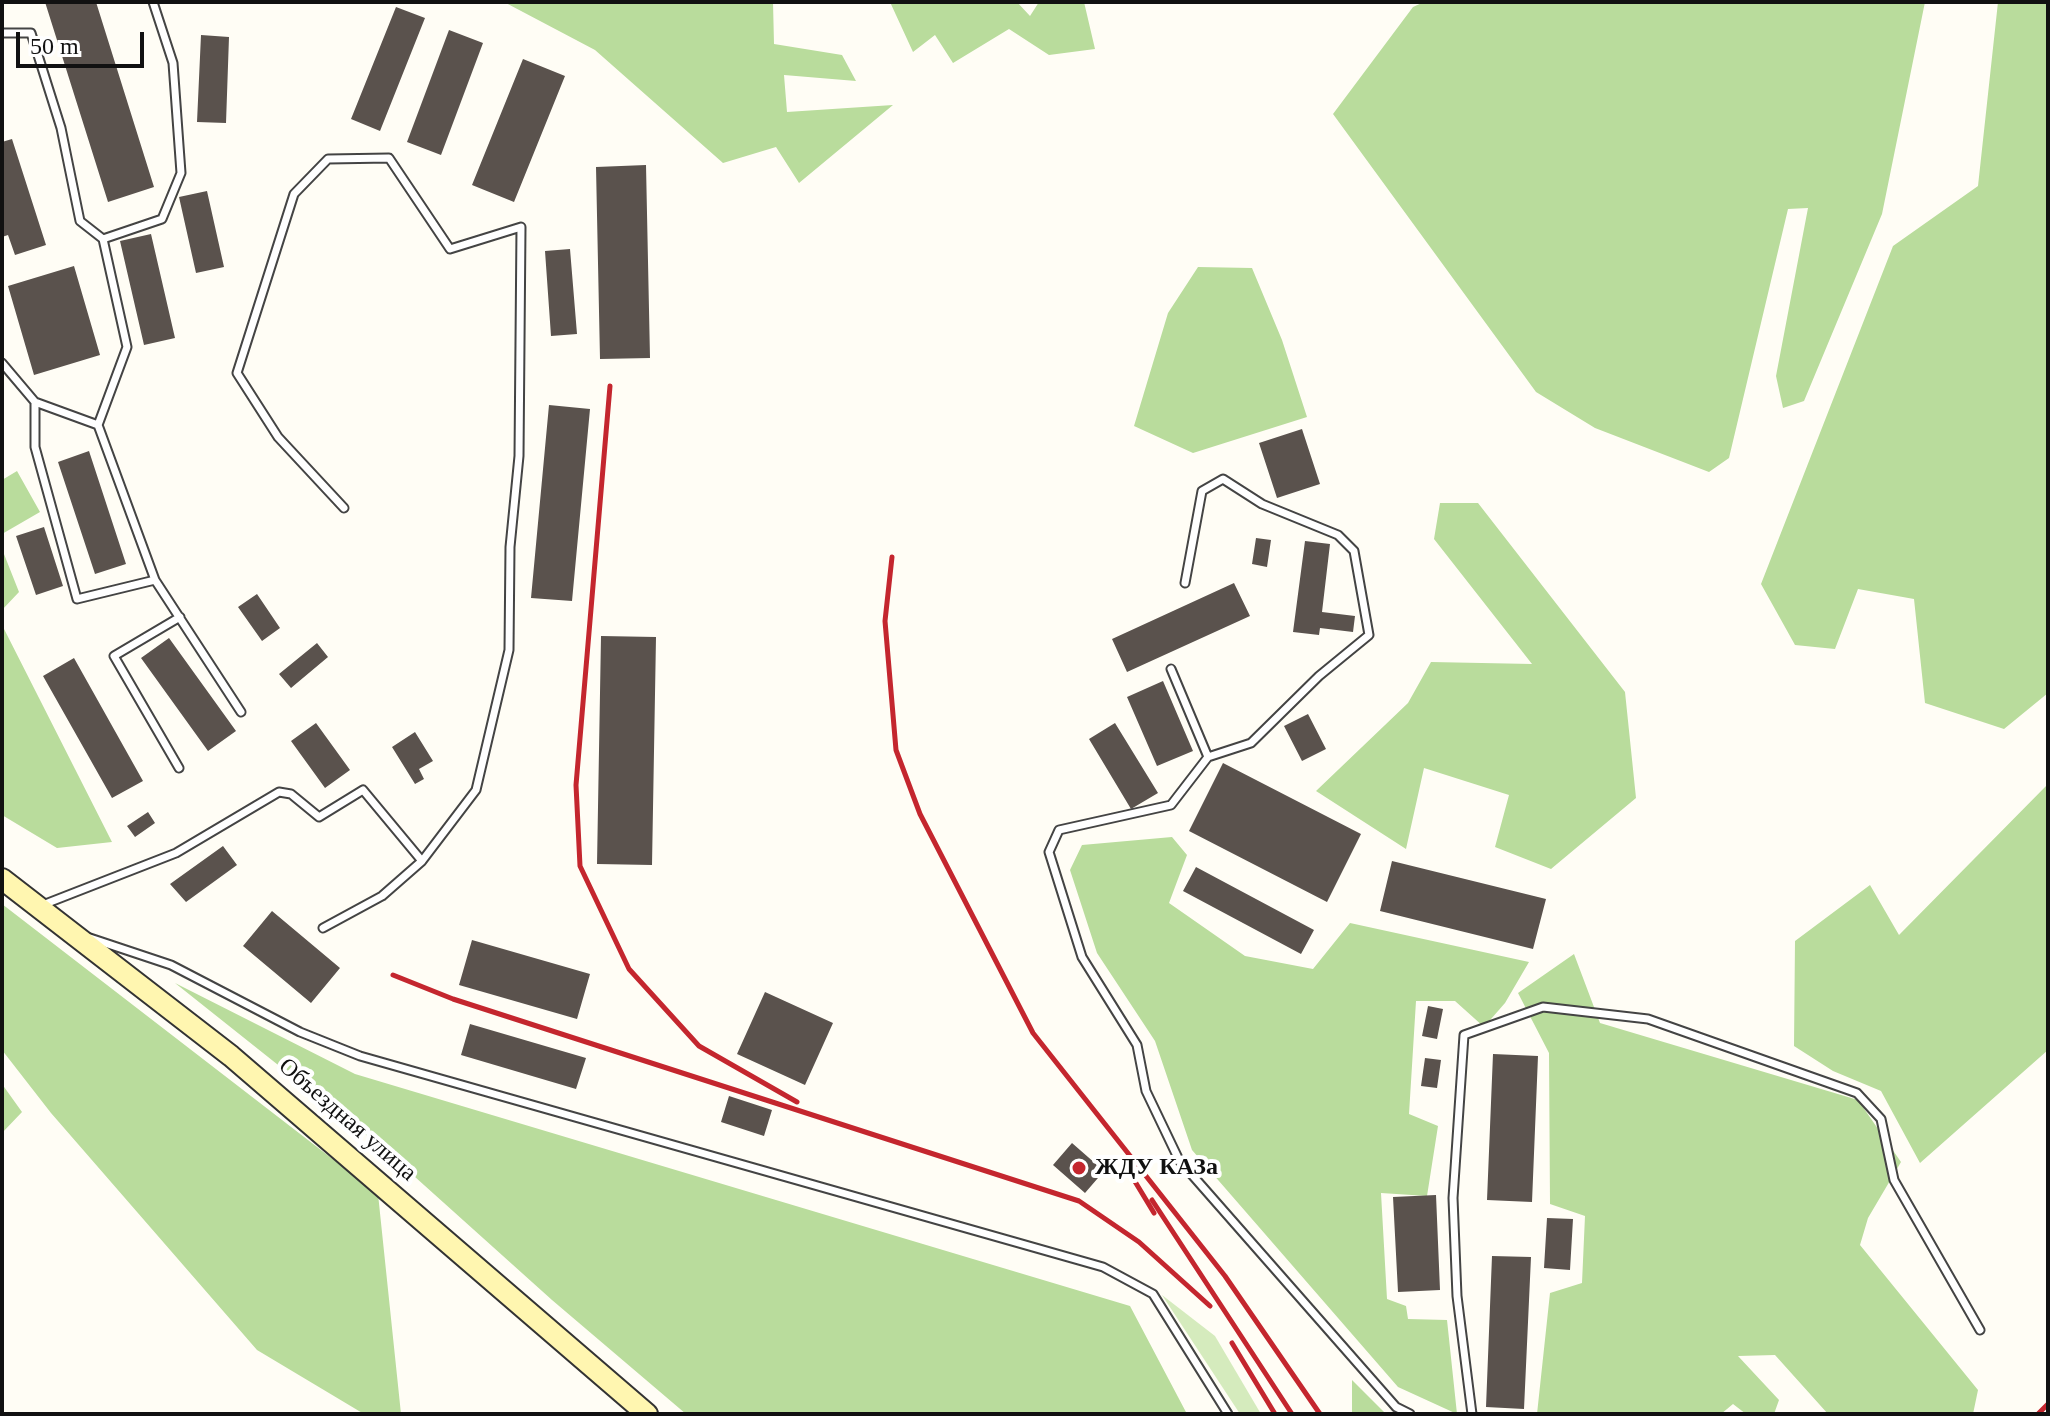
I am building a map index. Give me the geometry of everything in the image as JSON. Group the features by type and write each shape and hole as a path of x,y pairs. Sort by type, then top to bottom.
{"main road":[{"name":"Объездная улица","path":"2,879 231,1056 647,1414"}],"lane":[{"path":"103,239 162,219 181,173 173,63 153,2"},
{"path":"2,33 31,33 61,128 80,221 103,239 127,347 98,425 155,580 241,712"},
{"path":"323,928 382,896 422,861 476,790 509,650 510,547 519,456 521,227 450,249 389,158 328,159 294,194 237,373 278,437 344,508"},
{"path":"2,363 35,402 98,425"},
{"path":"35,402 35,447 77,599 155,580"},
{"path":"1185,583 1202,491 1223,479 1262,504 1338,535 1354,551 1369,635 1319,676 1251,743 1208,757 1171,805 1059,830 1049,852 1082,957 1137,1045 1146,1091 1179,1160 1396,1407 1410,1414"},
{"path":"179,768 114,656 180,617"},
{"path":"1171,669 1208,757"},
{"path":"38,906 176,853 279,792 291,794 319,817 363,790 422,861"},
{"path":"70,931 171,965 300,1032 360,1056 1103,1267 1153,1294 1228,1414"},
{"path":"1472,1414 1457,1296 1453,1198 1464,1035 1543,1007 1648,1019 1857,1093 1881,1119 1894,1180 1980,1330"}],"green space":[{"path":"504,2 773,2 774,44 842,55 856,81 784,75 787,112 893,105 799,183 776,147 723,163 595,50"},
{"path":"890,2 1017,2 1030,16 1039,2 1084,2 1095,49 1049,55 1009,29 953,63 935,35 913,52"},
{"path":"1424,2 1925,2 1882,214 1804,401 1783,408 1776,376 1808,208 1788,209 1729,458 1709,472 1595,428 1536,392 1333,114 1413,7"},
{"path":"1998,2 2048,2 2048,693 2004,729 1925,703 1914,599 1858,589 1835,649 1795,645 1761,584 1893,246 1978,186"},
{"path":"1198,267 1252,268 1282,340 1307,417 1193,453 1134,426 1168,313"},
{"path":"17,471 40,512 2,534 2,480"},
{"path":"1440,503 1478,503 1625,692 1636,798 1551,869 1495,847 1509,795 1424,768 1406,849 1316,791 1408,703 1431,662 1532,664 1434,539"},
{"path":"2,549 19,592 2,610"},
{"path":"2,625 112,842 57,848 2,815"},
{"path":"2048,784 2048,1050 1920,1163 1881,1091 1833,1071 1794,1046 1795,941 1870,885 1899,935"},
{"path":"1172,837 1187,855 1169,903 1245,956 1313,969 1350,923 1529,962 1505,1003 1484,1027 1455,1001 1416,1001 1409,1114 1438,1126 1427,1196 1381,1193 1387,1299 1406,1306 1408,1319 1447,1320 1457,1414 1398,1387 1192,1150 1155,1041 1097,953 1070,870 1082,845"},
{"path":"2,904 378,1194 401,1414 364,1414 257,1350 51,1113 2,1050"},
{"path":"1574,954 1600,1023 1858,1100 1901,1162 1868,1218 1860,1245 1978,1390 1973,1414 1828,1414 1775,1355 1738,1356 1779,1400 1774,1414 1746,1414 1733,1404 1721,1414 1537,1414 1550,1293 1582,1283 1585,1216 1550,1204 1549,1053 1518,993"},
{"path":"175,983 355,1074 1130,1306 1187,1414 686,1414 552,1300 385,1150"},
{"path":"2,1084 22,1112 2,1133"},
{"path":"1162,1295 1215,1336 1261,1414 1240,1414"},
{"path":"1352,1380 1386,1414 1352,1414"}],"building":[{"path":"45,2 96,2 154,187 108,202"},
{"path":"396,7 425,18 380,131 351,119"},
{"path":"449,30 483,43 441,155 407,142"},
{"path":"201,35 229,37 226,123 197,122"},
{"path":"523,59 565,76 514,202 472,185"},
{"path":"12,139 46,245 15,255 8,235 2,237 2,142"},
{"path":"646,165 650,358 600,359 596,167"},
{"path":"207,191 224,267 196,273 179,197"},
{"path":"151,234 175,338 144,345 120,241"},
{"path":"570,249 577,334 551,336 545,251"},
{"path":"74,266 100,355 34,375 8,286"},
{"path":"549,405 590,409 572,601 531,598"},
{"path":"1302,429 1320,484 1277,498 1259,443"},
{"path":"89,451 126,564 95,574 58,462"},
{"path":"44,527 63,586 36,595 16,536"},
{"path":"1256,538 1271,540 1267,567 1252,564"},
{"path":"1305,541 1330,544 1322,612 1355,616 1353,632 1320,628 1319,635 1293,632"},
{"path":"1234,583 1250,616 1127,672 1112,639"},
{"path":"257,594 280,628 262,641 238,607"},
{"path":"601,636 656,637 652,865 597,864"},
{"path":"169,638 236,731 208,751 141,658"},
{"path":"317,643 328,657 291,688 279,674"},
{"path":"74,658 143,781 112,798 43,676"},
{"path":"1163,681 1193,751 1157,766 1127,697"},
{"path":"1308,714 1326,749 1302,761 1284,726"},
{"path":"316,723 350,770 325,788 291,741"},
{"path":"1115,723 1158,793 1131,809 1089,739"},
{"path":"415,732 433,761 419,769 424,779 415,784 392,747"},
{"path":"1223,763 1361,834 1327,902 1189,831"},
{"path":"148,812 155,823 135,837 127,826"},
{"path":"223,846 237,865 186,902 170,884"},
{"path":"1392,861 1546,899 1533,949 1380,911"},
{"path":"1196,867 1314,930 1301,954 1183,891"},
{"path":"272,911 340,968 311,1003 243,946"},
{"path":"472,940 590,974 577,1019 459,985"},
{"path":"765,992 833,1023 805,1085 737,1054"},
{"path":"1428,1006 1443,1009 1437,1039 1422,1036"},
{"path":"470,1024 586,1058 576,1089 461,1055"},
{"path":"1493,1054 1538,1056 1532,1202 1487,1200"},
{"path":"1425,1058 1441,1060 1437,1088 1421,1086"},
{"path":"729,1096 772,1110 764,1136 721,1122"},
{"name":"ЖДУ КАЗа","path":"1072,1143 1104,1171 1085,1193 1053,1165"},
{"path":"1436,1195 1440,1290 1398,1292 1393,1197"},
{"path":"1547,1218 1573,1219 1570,1270 1544,1268"},
{"path":"1492,1256 1531,1257 1524,1409 1486,1407"}],"railway":[{"path":"610,386 576,785 580,866 629,969 699,1046 797,1102"},
{"path":"892,557 885,621 896,750 920,814 1033,1033 1225,1276 1320,1414"},
{"path":"393,975 453,999 1079,1201 1139,1242 1210,1306"},
{"path":"1125,1165 1154,1213"},
{"path":"1152,1200 1292,1414"},
{"path":"1232,1343 1275,1414"},
{"path":"2038,1414 2048,1404"}],"place":[{"name":"ЖДУ КАЗа","path":"1079,1168"}]}
